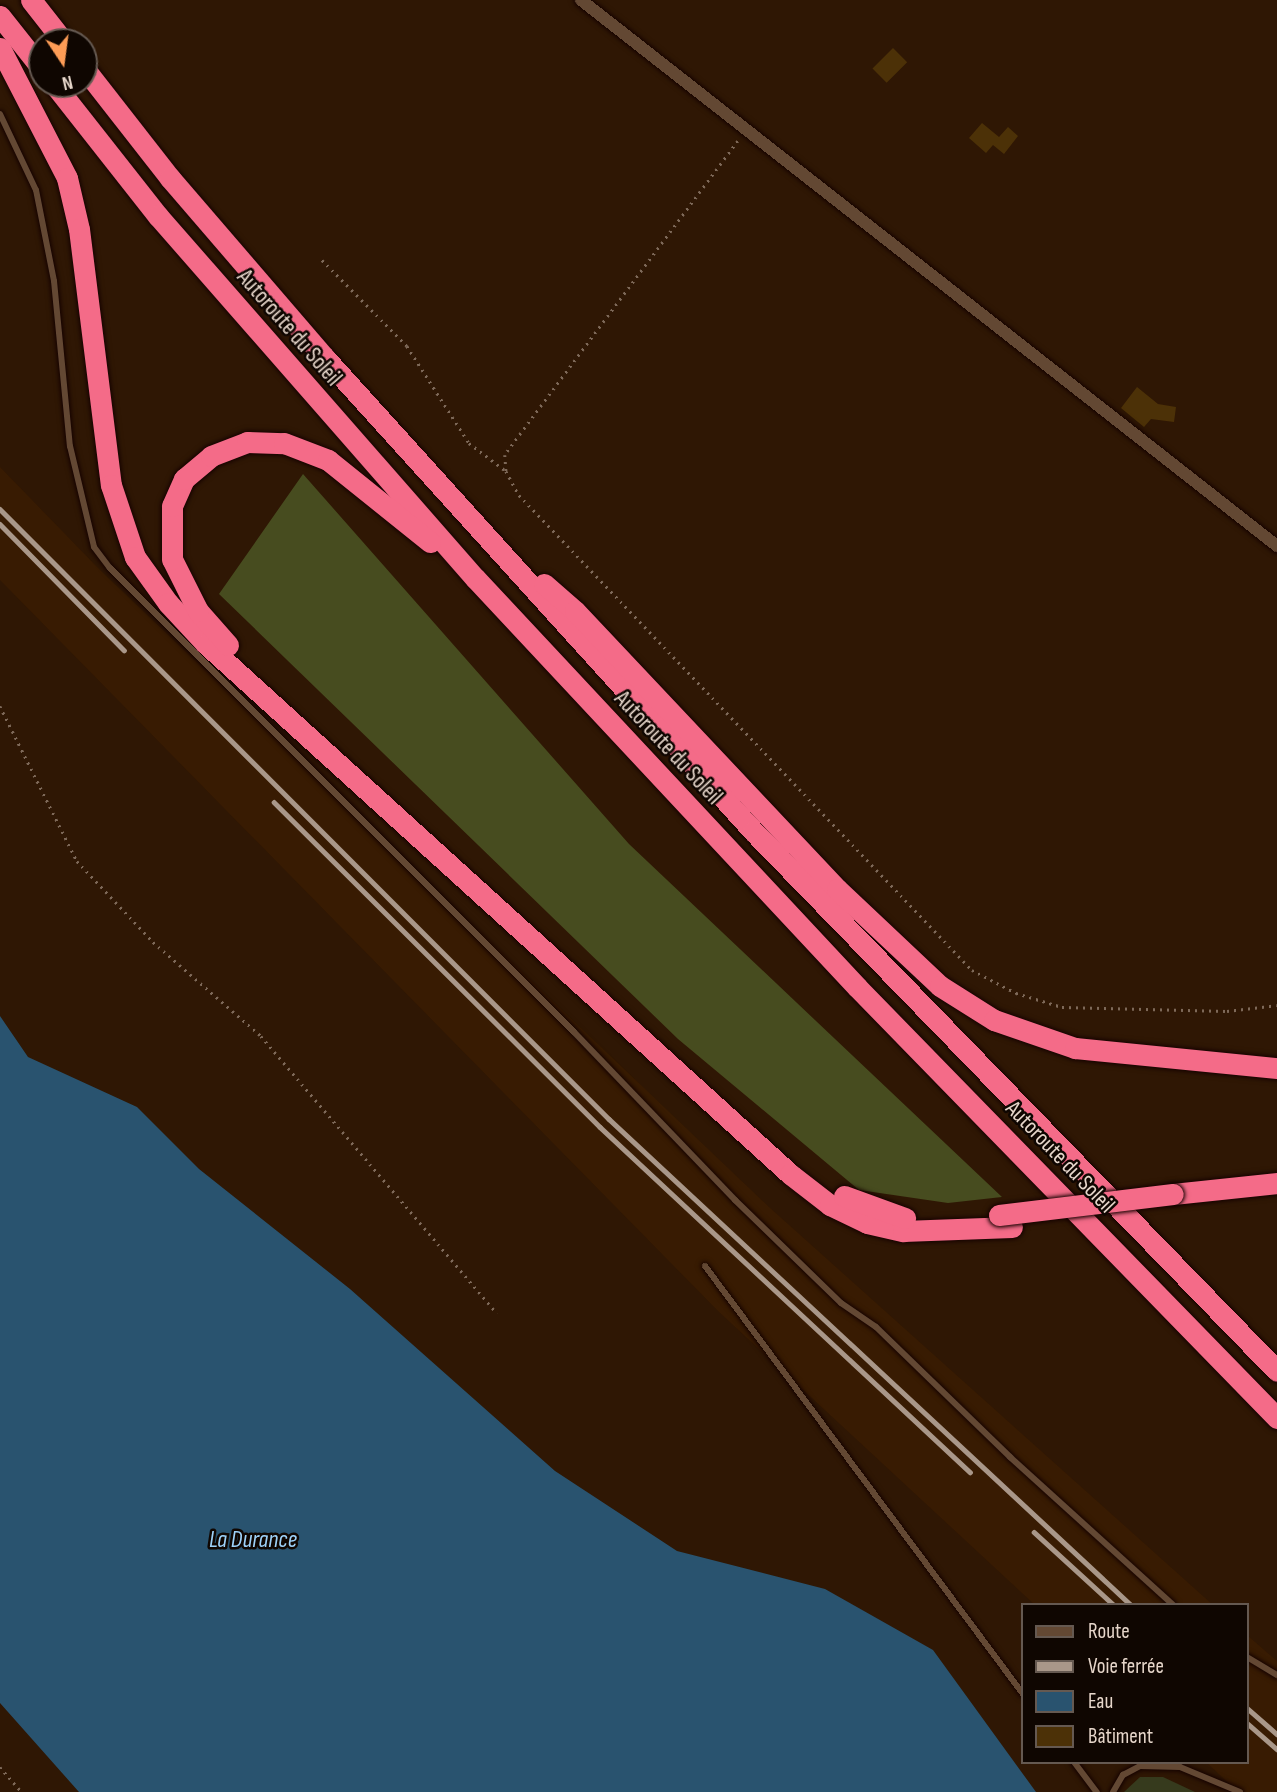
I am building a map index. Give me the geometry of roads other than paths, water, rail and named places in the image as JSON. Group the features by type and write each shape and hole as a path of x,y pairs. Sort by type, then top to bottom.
{"highway":[{"path":"31,0 53,28"},
{"path":"0,16 28,51"},
{"path":"0,48 67,177 79,229 111,485 135,557 168,603 206,644 759,1146 830,1205 867,1223 903,1231 1179,1200 1277,1183"},
{"name":"Autoroute du Soleil","path":"98,86 170,178 468,518 753,831 1277,1371"},
{"name":"Autoroute du Soleil","path":"65,98 158,216 475,578 858,987 1277,1418"},
{"path":"475,578 328,460 284,443 247,442 211,456 184,479 172,506 172,559 182,586 216,635 798,1164 830,1189 867,1208 905,1218 1005,1221"},
{"path":"468,518 575,611 745,794 940,986 994,1020 1075,1048 1277,1068"},
{"path":"1179,1200 1277,1194"}],"street":[{"path":"581,0 1277,546"}],"lane":[{"path":"0,114 36,190 54,281 70,446 94,547 110,568 574,1032 735,1200 841,1303 876,1327 1010,1457 1171,1603"},
{"path":"705,1266 1021,1691"},
{"path":"1249,1658 1277,1675"},
{"path":"1076,1764 1097,1792"},
{"path":"1113,1792 1123,1775 1140,1766 1180,1767 1240,1792"}],"water":[{"name":"La Durance","path":"0,1016 28,1057 137,1107 199,1169 350,1289 555,1471 677,1551 825,1589 933,1650 1036,1792 79,1792 0,1703"}],"railway":[{"path":"0,509 609,1119 1129,1603"},
{"path":"0,524 124,650"},
{"path":"274,802 600,1127 970,1472"},
{"path":"1034,1532 1112,1603"},
{"path":"1249,1710 1277,1734"},
{"path":"1249,1725 1277,1749"}]}
